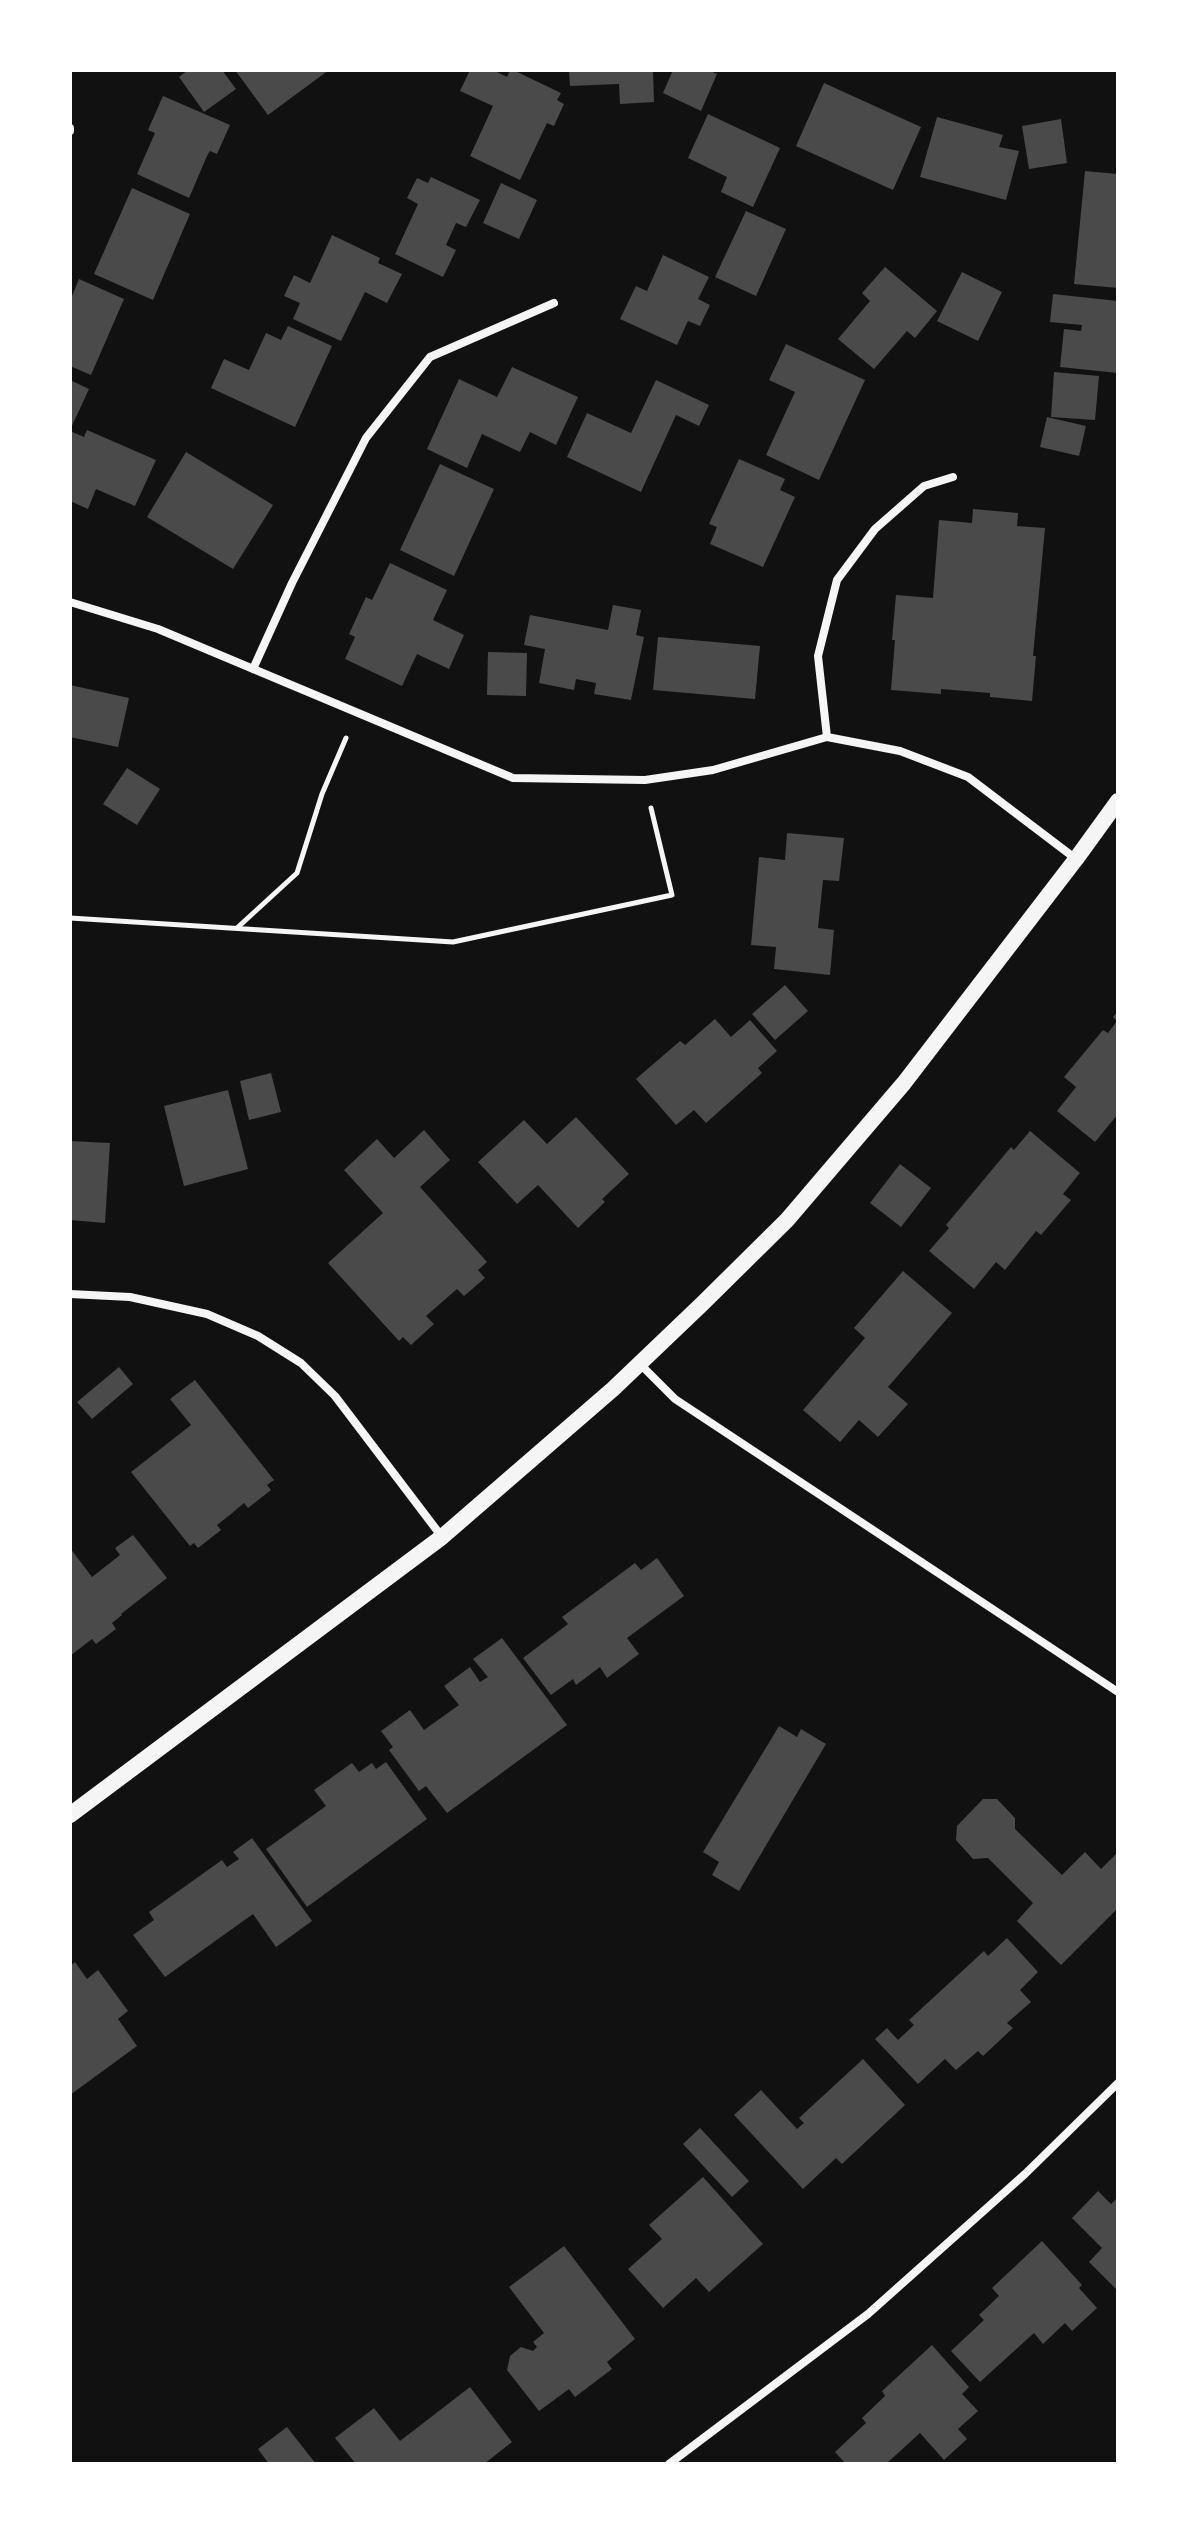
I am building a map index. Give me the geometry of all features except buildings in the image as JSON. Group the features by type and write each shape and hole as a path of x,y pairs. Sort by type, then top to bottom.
{"main road":[{"path":"70,1815 442,1537 639,1364 787,1220 904,1083 1118,801"}],"street":[{"path":"253,669 292,583 366,438 430,357 554,303"},
{"path":"827,737 818,656 837,580 875,529 924,486 953,477"},
{"path":"70,602 158,629 513,778 645,780 713,770 827,737 900,751 968,777 1076,859"},
{"path":"70,1294 130,1297 207,1314 258,1336 301,1363 335,1396 442,1537"},
{"path":"639,1364 675,1399 1118,1692"},
{"path":"669,2464 868,2314 1025,2174 1118,2083"}],"path":[{"path":"236,928 297,873 322,794 357,714"},
{"path":"70,918 453,942 672,895 645,780"}]}
